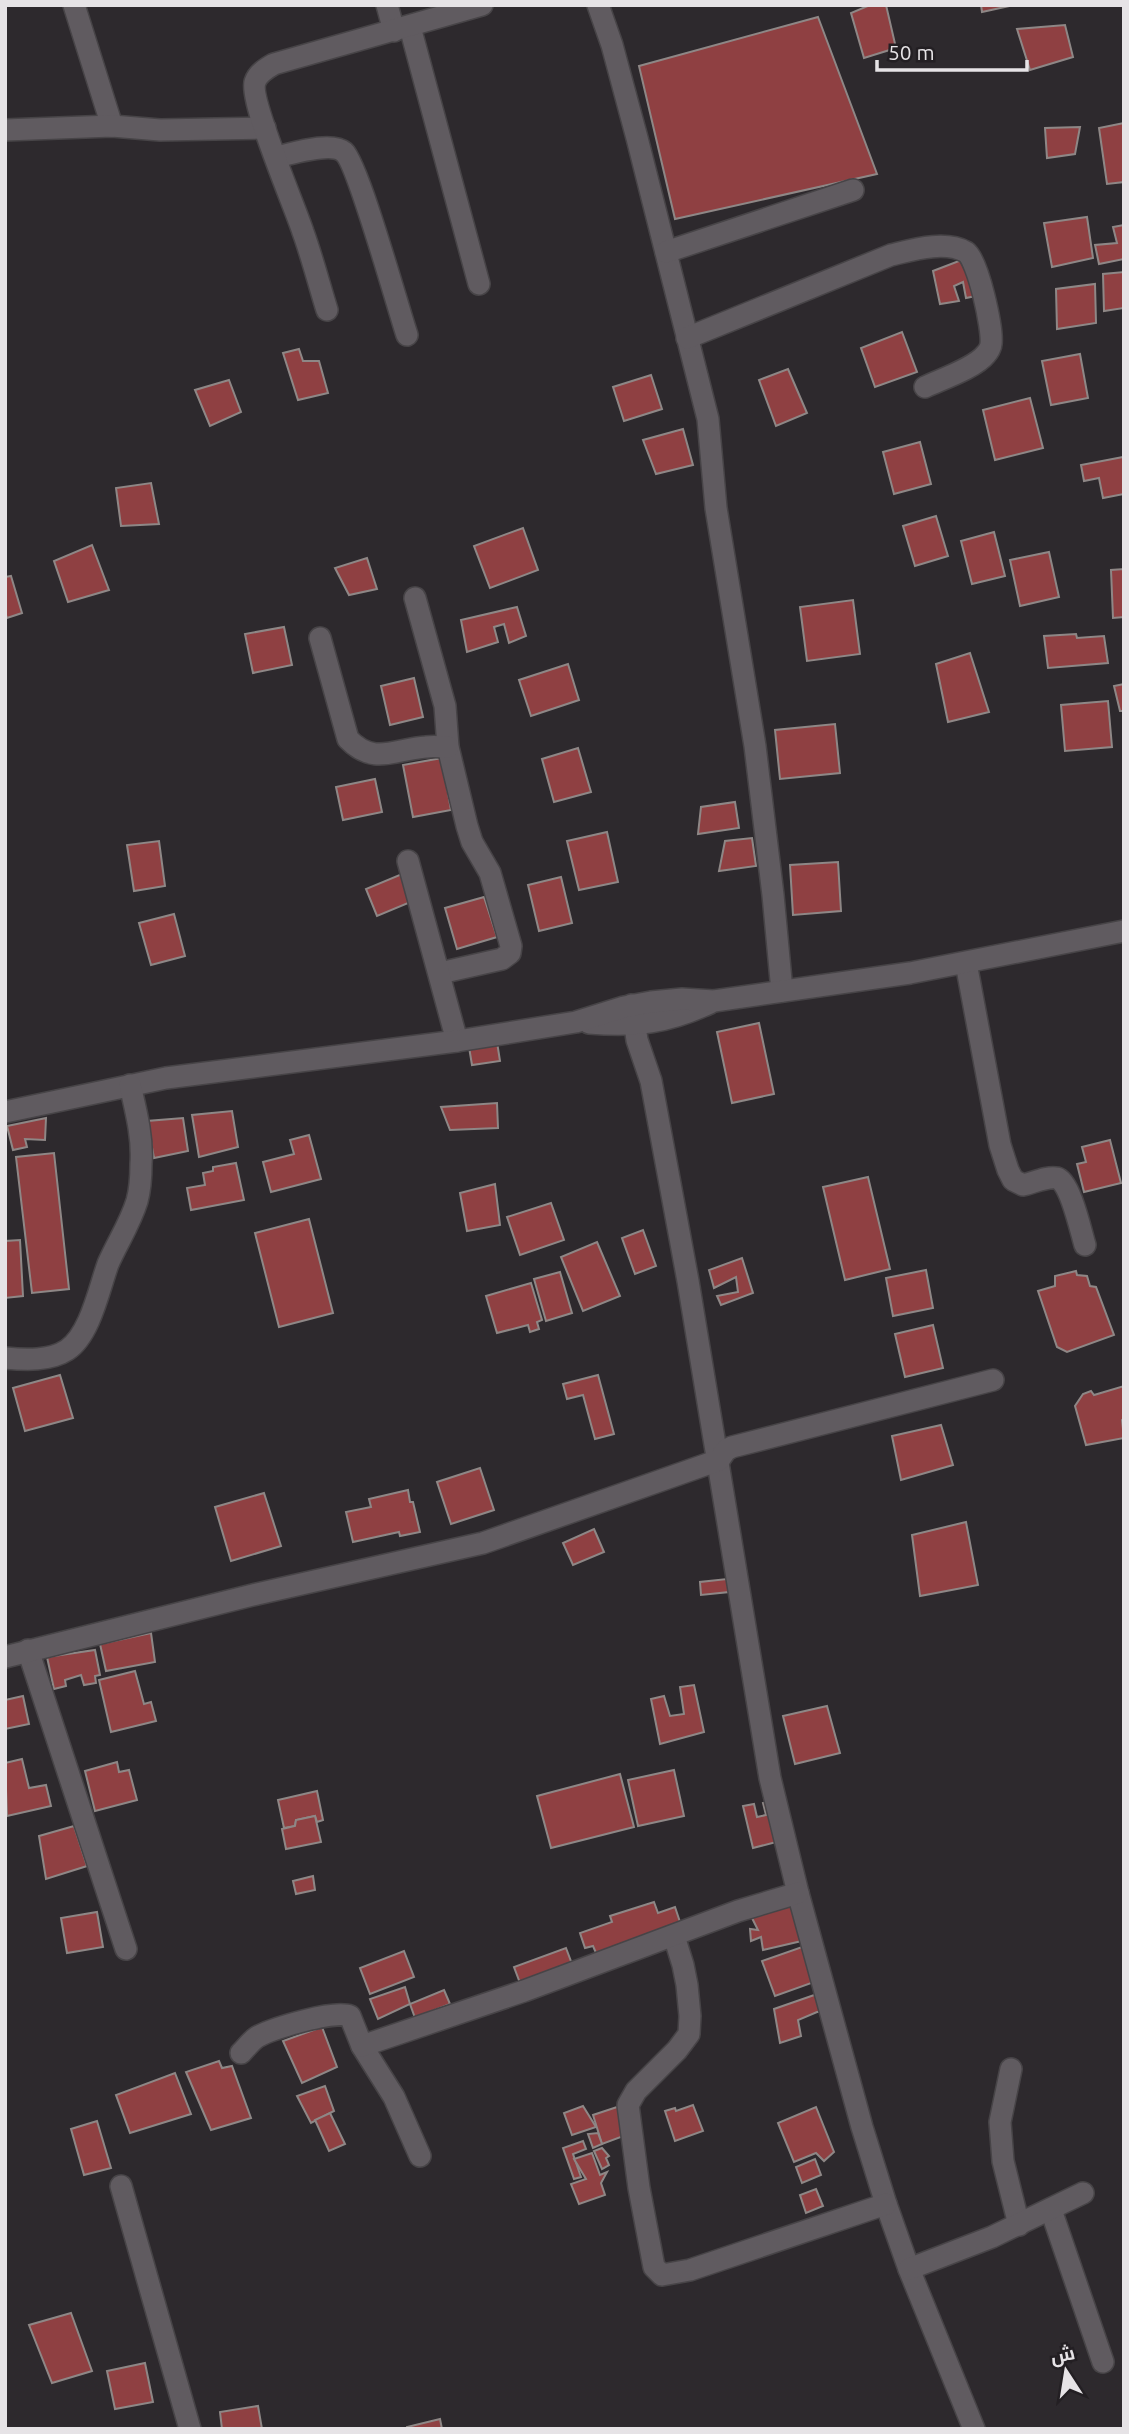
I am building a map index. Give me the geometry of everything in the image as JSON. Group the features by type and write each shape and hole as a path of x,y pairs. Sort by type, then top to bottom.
{"street":[{"path":"74,5 112,126"},
{"path":"387,5 402,29 479,284"},
{"path":"327,310 304,234 265,128 255,95 255,82 262,72 274,64 482,5"},
{"path":"597,5 612,45 708,419 716,508 755,746 782,991"},
{"path":"5,130 112,126 160,130 265,128"},
{"path":"276,157 312,149 333,148 344,152 366,207 407,335"},
{"path":"666,252 853,190"},
{"path":"687,338 891,255 917,249 957,249 968,253 973,262 986,305 991,344 979,362 925,387"},
{"path":"415,598 445,706 449,747 472,842 490,873 511,946 510,953 502,959 440,973"},
{"path":"320,638 348,739 358,750 375,755 401,753 425,747 449,747"},
{"path":"408,861 457,1041"},
{"path":"5,1112 166,1078 457,1041 576,1022 643,1014 684,1015 714,1001 966,963 1124,931"},
{"path":"966,963 998,1132 1008,1170 1013,1180 1023,1185 1057,1178 1063,1181 1084,1245"},
{"path":"643,1014 651,1081 719,1460 770,1778 798,1893 862,2127 886,2204 909,2269 974,2429"},
{"path":"5,1358 38,1359 55,1356 70,1349 81,1334 138,1199 142,1161 139,1124 130,1086"},
{"path":"5,1657 257,1594 483,1543 719,1460 726,1450 732,1447 993,1380"},
{"path":"28,1650 126,1949"},
{"path":"362,2046 738,1911 798,1893"},
{"path":"674,1936 687,1985 689,2034 677,2050 636,2091 628,2105 639,2188 654,2267 662,2275 690,2270 886,2204"},
{"path":"241,2053 257,2037 318,2017 342,2013 350,2016 362,2046 394,2097 420,2156"},
{"path":"1011,2069 1000,2122 1003,2161 1019,2225"},
{"path":"121,2186 190,2429"},
{"path":"909,2269 1019,2225 1083,2193"},
{"path":"1051,2210 1103,2362"}],"building":[{"path":"870,5 886,5 896,48 864,58 851,13"},
{"path":"981,5 1014,5 982,12"},
{"path":"818,17 877,174 675,219 639,66"},
{"path":"1065,25 1073,57 1030,70 1017,29"},
{"path":"1124,123 1124,182 1107,184 1099,128"},
{"path":"1080,127 1075,154 1047,158 1045,128"},
{"path":"1087,217 1093,258 1052,267 1044,223"},
{"path":"1124,225 1124,259 1099,264 1095,245 1117,243 1113,227"},
{"path":"964,259 976,296 966,298 963,282 954,286 959,301 940,304 933,271"},
{"path":"1124,272 1124,308 1104,311 1103,274"},
{"path":"1095,284 1096,323 1057,329 1056,289"},
{"path":"902,332 917,372 875,387 861,348"},
{"path":"299,349 303,361 319,361 328,393 298,400 283,353"},
{"path":"1080,354 1088,398 1051,405 1042,361"},
{"path":"788,369 807,413 776,426 759,380"},
{"path":"651,375 662,409 624,421 613,387"},
{"path":"229,380 241,412 210,426 195,390"},
{"path":"1030,398 1043,448 995,460 983,410"},
{"path":"683,429 693,465 656,474 643,440"},
{"path":"920,442 931,484 894,494 883,452"},
{"path":"1123,457 1124,494 1103,498 1099,478 1084,481 1081,465"},
{"path":"151,483 159,524 121,526 116,488"},
{"path":"936,516 948,556 915,566 903,526"},
{"path":"523,528 538,570 490,588 474,546"},
{"path":"994,532 1005,576 972,584 961,541"},
{"path":"92,545 109,590 68,602 54,561"},
{"path":"1049,552 1059,597 1020,606 1010,560"},
{"path":"367,558 377,589 349,595 335,568"},
{"path":"1124,569 1124,617 1113,618 1111,570"},
{"path":"11,576 22,613 7,618 5,577"},
{"path":"853,600 860,654 807,661 800,607"},
{"path":"517,607 526,636 509,643 504,624 494,627 498,642 467,652 461,620"},
{"path":"284,627 292,665 253,673 245,634"},
{"path":"1076,634 1077,638 1104,636 1108,663 1048,668 1044,636"},
{"path":"970,653 989,712 948,722 936,664"},
{"path":"568,664 579,700 531,716 519,680"},
{"path":"414,678 423,717 390,725 381,686"},
{"path":"1124,684 1124,711 1120,711 1114,686"},
{"path":"1108,701 1112,747 1065,751 1061,705"},
{"path":"835,724 840,773 780,779 775,730"},
{"path":"578,748 591,792 554,802 542,759"},
{"path":"442,758 451,810 413,817 403,765"},
{"path":"375,779 382,812 343,820 336,787"},
{"path":"735,802 739,828 698,834 701,807"},
{"path":"607,832 618,882 579,890 567,841"},
{"path":"752,838 756,866 719,871 725,841"},
{"path":"159,841 165,886 134,891 127,845"},
{"path":"838,862 841,911 793,915 790,865"},
{"path":"402,874 413,901 377,916 366,889"},
{"path":"561,877 572,923 539,931 528,885"},
{"path":"484,897 497,937 457,949 445,908"},
{"path":"174,914 185,956 151,965 139,923"},
{"path":"759,1023 774,1094 732,1103 717,1032"},
{"path":"497,1042 500,1061 472,1065 469,1047"},
{"path":"497,1103 498,1128 450,1130 441,1107"},
{"path":"232,1111 238,1147 199,1157 192,1115"},
{"path":"46,1118 45,1140 25,1139 27,1147 13,1150 7,1126"},
{"path":"183,1118 188,1151 154,1158 147,1121"},
{"path":"309,1135 321,1179 271,1192 263,1162 294,1154 290,1140"},
{"path":"1110,1140 1121,1183 1084,1192 1077,1164 1086,1162 1082,1147"},
{"path":"54,1153 69,1289 32,1293 16,1157"},
{"path":"236,1163 244,1200 191,1210 187,1188 205,1185 203,1173 213,1171 213,1167"},
{"path":"868,1177 890,1269 845,1280 823,1187"},
{"path":"495,1184 500,1225 467,1231 460,1193"},
{"path":"551,1203 564,1240 520,1255 507,1217"},
{"path":"309,1219 333,1313 279,1327 255,1233"},
{"path":"643,1230 656,1266 635,1274 622,1238"},
{"path":"20,1240 23,1296 5,1298 5,1241"},
{"path":"597,1242 620,1296 583,1311 561,1257"},
{"path":"742,1258 753,1293 721,1305 717,1296 738,1292 736,1277 714,1288 709,1270"},
{"path":"926,1270 933,1308 893,1316 886,1278"},
{"path":"1076,1271 1077,1275 1087,1276 1090,1286 1096,1287 1114,1335 1067,1352 1057,1347 1038,1291 1055,1286 1055,1276"},
{"path":"560,1272 572,1313 546,1321 534,1279"},
{"path":"531,1283 542,1320 537,1322 539,1329 530,1332 528,1325 497,1333 486,1296"},
{"path":"933,1325 943,1368 905,1377 895,1334"},
{"path":"60,1375 73,1418 25,1431 13,1388"},
{"path":"598,1375 614,1434 595,1439 583,1395 567,1399 563,1384"},
{"path":"1124,1386 1124,1438 1086,1445 1075,1406 1083,1394 1091,1391 1094,1395"},
{"path":"941,1425 953,1465 901,1480 892,1436"},
{"path":"480,1468 494,1510 451,1524 437,1482"},
{"path":"408,1490 420,1532 400,1536 399,1532 353,1542 346,1512 371,1507 369,1499"},
{"path":"264,1493 281,1546 231,1561 215,1507"},
{"path":"966,1522 978,1585 920,1596 912,1535"},
{"path":"594,1529 604,1552 573,1565 563,1543"},
{"path":"727,1579 729,1592 701,1595 700,1582"},
{"path":"151,1633 155,1662 106,1671 100,1644"},
{"path":"95,1650 100,1675 95,1676 96,1683 84,1685 81,1675 65,1680 66,1686 54,1689 47,1657"},
{"path":"135,1671 144,1704 151,1702 156,1721 111,1732 99,1680"},
{"path":"694,1685 704,1732 660,1744 651,1699 664,1696 670,1716 684,1714 680,1687"},
{"path":"23,1696 29,1724 5,1729 5,1700"},
{"path":"827,1706 840,1753 795,1764 783,1716"},
{"path":"22,1759 29,1788 46,1785 51,1806 7,1816 5,1763"},
{"path":"117,1762 119,1772 129,1770 137,1800 95,1811 85,1771"},
{"path":"674,1770 684,1816 638,1826 628,1780"},
{"path":"620,1774 634,1827 551,1848 537,1796"},
{"path":"317,1791 323,1820 317,1822 315,1816 296,1820 295,1826 284,1828 278,1800"},
{"path":"771,1801 780,1841 753,1848 743,1806 754,1804 757,1817 766,1815 763,1803"},
{"path":"315,1816 321,1842 286,1849 282,1829 295,1826 296,1820"},
{"path":"74,1826 87,1866 46,1879 39,1836"},
{"path":"313,1876 315,1890 296,1894 293,1881"},
{"path":"654,1902 658,1913 675,1907 681,1925 596,1953 593,1946 585,1948 580,1933 612,1922 610,1916"},
{"path":"792,1903 806,1940 763,1950 761,1937 751,1941 750,1929 758,1930 751,1916"},
{"path":"97,1912 103,1947 67,1953 61,1918"},
{"path":"805,1946 817,1981 775,1996 762,1961"},
{"path":"566,1948 572,1964 520,1983 514,1967"},
{"path":"404,1951 414,1977 370,1994 360,1968"},
{"path":"405,1987 410,2004 378,2019 370,1999"},
{"path":"444,1990 450,2004 415,2018 410,2004"},
{"path":"820,1993 831,2011 817,2012 798,2020 801,2036 780,2043 774,2009"},
{"path":"322,2027 337,2067 302,2083 283,2041"},
{"path":"219,2061 222,2068 232,2066 251,2118 211,2130 186,2072"},
{"path":"175,2073 191,2114 130,2133 116,2095"},
{"path":"325,2086 334,2111 311,2123 297,2096"},
{"path":"693,2105 703,2131 675,2141 665,2111 675,2108 676,2111"},
{"path":"583,2106 596,2127 572,2135 564,2113"},
{"path":"620,2106 629,2134 602,2144 593,2115"},
{"path":"816,2107 834,2152 824,2161 816,2153 794,2162 778,2123"},
{"path":"330,2113 345,2144 329,2151 315,2120"},
{"path":"97,2121 111,2168 84,2175 71,2129"},
{"path":"598,2133 602,2144 593,2148 588,2134"},
{"path":"583,2141 586,2149 573,2154 581,2177 574,2179 563,2148"},
{"path":"602,2148 609,2156 606,2158 609,2165 602,2169 594,2151"},
{"path":"592,2153 600,2175 607,2172 601,2183 605,2195 579,2204 571,2184 586,2179 574,2159"},
{"path":"815,2159 821,2175 802,2183 796,2167"},
{"path":"816,2189 823,2206 806,2213 800,2195"},
{"path":"71,2313 92,2371 52,2383 29,2325"},
{"path":"145,2363 153,2402 115,2409 107,2371"},
{"path":"258,2406 262,2429 222,2429 220,2412"},
{"path":"440,2419 442,2429 407,2429 407,2427"}]}
